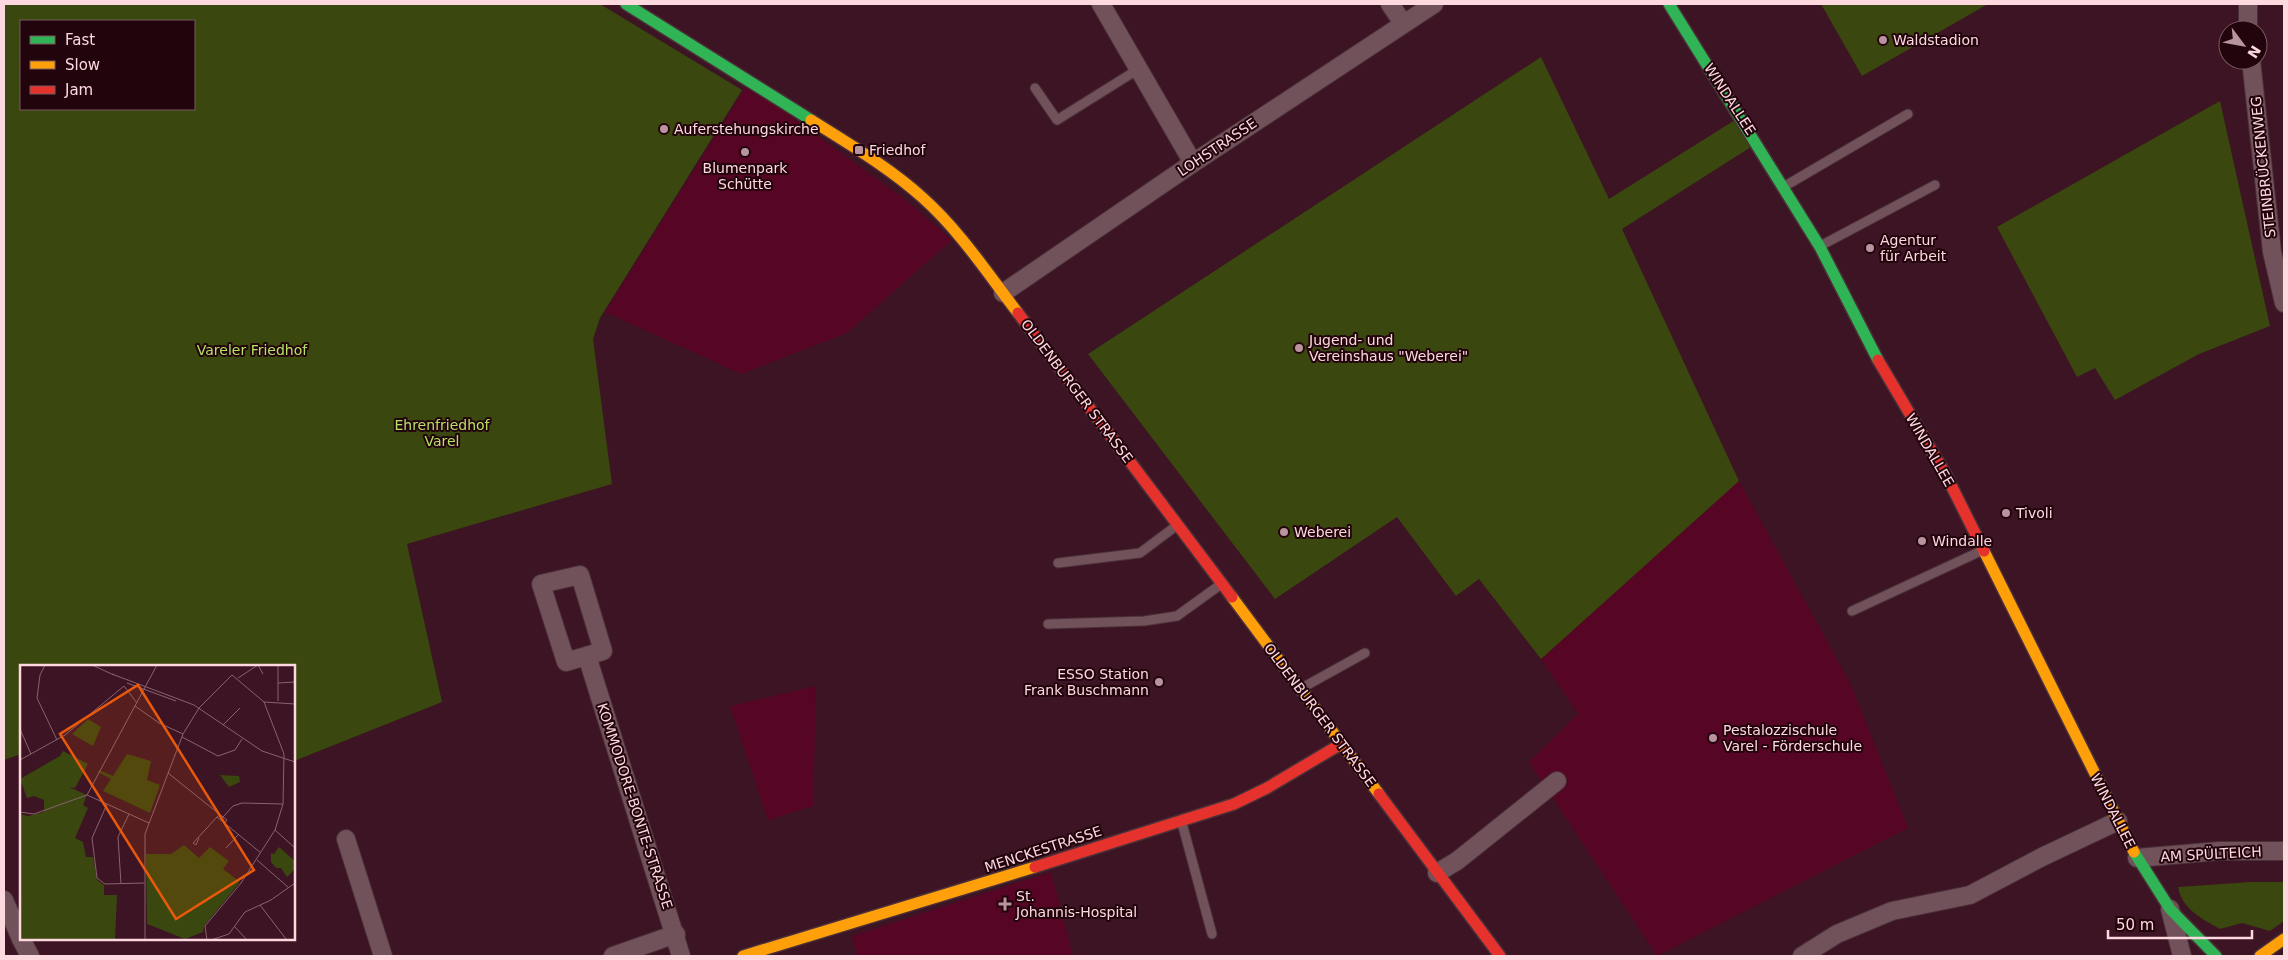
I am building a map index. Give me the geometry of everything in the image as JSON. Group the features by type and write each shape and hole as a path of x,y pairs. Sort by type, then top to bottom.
{"street":[{"name":"OLDENBURGER STRASSE","path":"626,4 821,125 923,198 961,238 1178,524 1500,956"},
{"path":"1101,4 1137,70 1192,163"},
{"path":"1390,4 1403,23"},
{"name":"LOHSTRASSE","path":"1003,293 1192,163 1434,4"},
{"name":"WINDALLEE","path":"1669,4 1820,246 1885,373 1946,475 2137,858 2170,909 2216,956"},
{"path":"2248,4 2248,20"},
{"name":"STEINBRÜCKENWEG","path":"2252,70 2272,252 2284,303"},
{"path":"580,575 603,650 587,656 566,662 541,584 580,575"},
{"name":"KOMMODORE-BONTE-STRASSE","path":"587,656 676,934 681,956"},
{"name":"MENCKESTRASSE","path":"743,956 952,894 1234,804 1267,788 1341,744"},
{"path":"1437,873 1457,861 1557,781"},
{"path":"1802,956 1837,934 1892,912 1970,895 2042,857 2118,822"},
{"path":"346,839 383,956"},
{"name":"AM SPÜLTEICH","path":"2137,858 2219,851 2284,851"},
{"path":"4,900 20,937"},
{"name":"WINDALLEE","path":"2170,909 2182,956"},
{"path":"613,956 676,934"},
{"path":"2260,956 2284,939"},
{"path":"22,940 30,956"}],"lane":[{"path":"1035,88 1057,120 1137,70"},
{"path":"1784,186 1908,114"},
{"path":"1820,246 1935,185"},
{"path":"1058,563 1140,553 1178,524"},
{"path":"1852,611 1983,550"},
{"path":"1048,624 1144,621 1177,616 1222,584"},
{"path":"1300,689 1365,653"},
{"path":"1182,820 1212,934"}],"shaded area":[{"path":"747,85 906,200 952,240 847,333 741,374 605,312"},
{"name":"Pestalozzischule Varel - Förderschule","path":"1739,481 1851,685 1908,828 1657,956 1529,762 1578,714 1541,659"},
{"path":"816,686 813,806 768,820 730,706"},
{"name":"St. Johannis-Hospital","path":"1051,872 1073,956 857,956 852,936"}],"green space":[{"name":"Vareler Friedhof","path":"4,4 600,4 742,90 600,318 593,339 612,484 407,544 442,702 295,761 295,665 20,665 20,754 4,760"},
{"name":"Waldstadion","path":"1821,4 1988,4 1862,76"},
{"path":"1541,57 1609,199 1735,120 1751,147 1622,229 1739,481 1541,659 1479,579 1456,596 1397,517 1275,599 1088,354"},
{"path":"2220,101 2270,326 2199,354 2115,400 2095,368 2077,377 1997,227"},
{"path":"2251,882 2284,882 2284,921 2270,931 2242,923 2220,929 2194,913 2188,907 2180,895 2178,887"}],"traffic: fast":[{"path":"626,4 811,120"},
{"path":"1669,4 1820,247 1878,360"},
{"path":"2134,852 2170,909 2216,956"}],"traffic: slow":[{"path":"811,120 883,166 923,198 949,224 1018,313"},
{"path":"1984,551 2134,852"},
{"path":"1232,597 1379,794"},
{"path":"743,956 1035,867"},
{"path":"2260,956 2284,939"}],"traffic: jam":[{"path":"1018,313 1232,597"},
{"path":"1878,360 1946,475 1984,551"},
{"path":"1035,867 1234,804 1267,788 1341,744"},
{"path":"1379,794 1500,956"}],"place":[{"name":"Waldstadion","path":"1883,40"},
{"name":"Auferstehungskirche","path":"664,129"},
{"name":"Friedhof","path":"859,150"},
{"name":"Blumenpark Schütte","path":"745,152"},
{"name":"Agentur für Arbeit","path":"1870,248"},
{"name":"Jugend- und Vereinshaus \"Weberei\"","path":"1299,348"},
{"name":"Tivoli","path":"2006,513"},
{"name":"Weberei","path":"1284,532"},
{"name":"Windalle","path":"1922,541"},
{"name":"ESSO Station Frank Buschmann","path":"1159,682"},
{"name":"Pestalozzischule Varel - Förderschule","path":"1713,738"},
{"name":"St. Johannis-Hospital","path":"1005,904"}],"park label":[{"name":"Ehrenfriedhof Varel","path":"442,434"}]}
